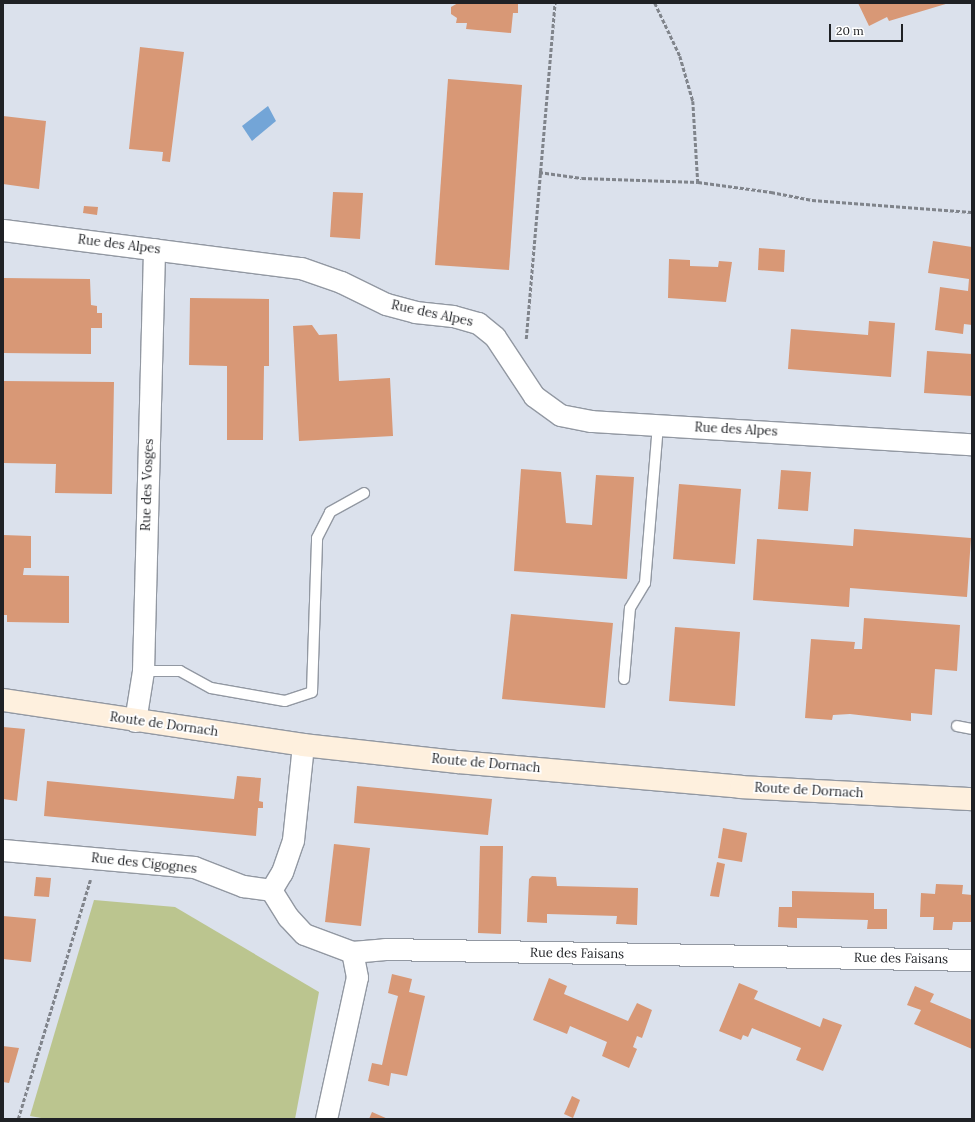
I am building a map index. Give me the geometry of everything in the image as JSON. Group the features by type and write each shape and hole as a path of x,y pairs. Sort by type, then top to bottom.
{"main road":[{"name":"Route de Dornach","path":"3,700 303,745 741,787 972,800"}],"street":[{"name":"Rue des Alpes","path":"3,230 301,268 341,282 386,304 415,312 453,316 478,324 495,337 534,396 560,415 591,421 972,444"},
{"name":"Rue des Vosges","path":"136,721 143,671 154,249"},
{"path":"303,745 293,840 282,872 271,890 288,917 304,934 352,952 356,976 326,1119"},
{"name":"Rue des Cigognes","path":"3,850 194,867 243,886 271,890"},
{"name":"Rue des Faisans","path":"352,952 385,949 972,960"}],"lane":[{"path":"624,679 630,608 645,583 658,425"},
{"path":"143,671 180,672 211,688 285,700 312,692 317,538 330,512 364,493"},
{"path":"957,726 972,729"}],"path":[{"path":"513,364 525,346 539,172 555,3"},
{"path":"655,3 680,56 693,100 698,182"},
{"path":"539,172 582,178 698,182 771,192 812,200 972,212"},
{"path":"18,1119 96,858"}],"green space":[{"path":"94,900 175,907 319,992 295,1119 47,1119 30,1116"}],"water":[{"path":"268,106 276,121 252,141 242,126"}],"building":[{"path":"458,3 518,3 518,13 513,13 511,33 466,29 467,23 456,23 457,18 451,14 451,7"},
{"path":"858,3 949,3 889,21 887,17 869,26"},
{"path":"140,47 184,52 170,162 162,161 163,152 129,149"},
{"path":"448,79 522,85 509,270 435,265"},
{"path":"3,116 46,121 39,189 3,184"},
{"path":"333,192 363,193 360,239 330,237"},
{"path":"84,206 98,207 97,215 83,213"},
{"path":"933,241 972,247 972,325 964,324 963,334 935,330 940,287 968,291 969,279 928,273"},
{"path":"759,248 785,250 784,272 758,270"},
{"path":"669,259 690,260 690,266 718,267 719,261 732,262 726,302 668,298"},
{"path":"3,278 90,279 91,305 97,306 97,313 102,313 102,328 91,328 91,354 3,353"},
{"path":"190,298 269,299 269,366 264,366 263,440 227,440 227,366 189,365"},
{"path":"869,321 895,323 891,377 788,369 791,329 868,335"},
{"path":"312,325 319,335 337,334 339,381 390,378 393,436 299,441 293,326"},
{"path":"927,351 972,354 972,396 924,393"},
{"path":"3,381 114,382 112,494 55,493 56,464 3,463"},
{"path":"521,469 561,472 566,523 592,525 596,475 634,477 627,579 514,571"},
{"path":"781,470 811,472 808,511 778,509"},
{"path":"679,484 741,489 735,564 673,559"},
{"path":"854,529 971,538 967,597 850,588 849,607 753,600 757,539 853,546"},
{"path":"3,535 31,536 31,568 24,568 23,575 69,576 69,623 7,622 7,615 3,615"},
{"path":"511,614 613,623 605,708 502,699"},
{"path":"864,618 960,625 957,671 935,669 932,715 911,713 911,721 850,714 833,715 832,720 805,718 811,639 855,642 854,649 862,649"},
{"path":"675,627 740,632 735,706 669,701"},
{"path":"3,727 25,729 17,801 3,799"},
{"path":"237,776 261,778 259,801 263,802 263,808 258,808 256,836 44,816 47,781 234,799"},
{"path":"357,786 492,799 488,835 354,823"},
{"path":"723,828 747,833 742,862 718,858"},
{"path":"334,844 370,848 361,926 325,922"},
{"path":"480,846 503,846 501,934 478,933"},
{"path":"717,862 725,864 719,897 710,896"},
{"path":"532,876 556,877 557,886 638,888 637,925 616,924 617,916 547,914 547,923 527,922 529,879"},
{"path":"36,877 51,878 49,897 34,896"},
{"path":"936,884 963,885 962,894 972,895 972,922 953,922 952,930 933,930 934,917 920,917 921,893 935,894"},
{"path":"792,891 874,893 874,909 887,909 887,929 867,929 868,920 797,918 797,928 778,927 779,907 792,907"},
{"path":"3,916 36,919 31,962 3,959"},
{"path":"392,974 412,979 409,992 425,996 407,1076 391,1073 389,1086 368,1081 372,1063 382,1065 398,996 388,993"},
{"path":"549,978 567,986 564,994 628,1021 637,1003 652,1010 642,1038 637,1036 633,1047 637,1049 629,1068 602,1056 607,1042 570,1026 567,1034 533,1020"},
{"path":"739,983 758,991 754,999 820,1027 823,1018 842,1025 823,1071 796,1060 801,1048 752,1028 748,1037 743,1035 741,1040 719,1031"},
{"path":"915,986 934,994 930,1002 972,1020 972,1049 914,1024 921,1010 907,1005"},
{"path":"3,1046 19,1048 9,1083 3,1082"},
{"path":"572,1096 580,1100 573,1118 564,1114"},
{"path":"372,1112 388,1119 369,1119"}]}
